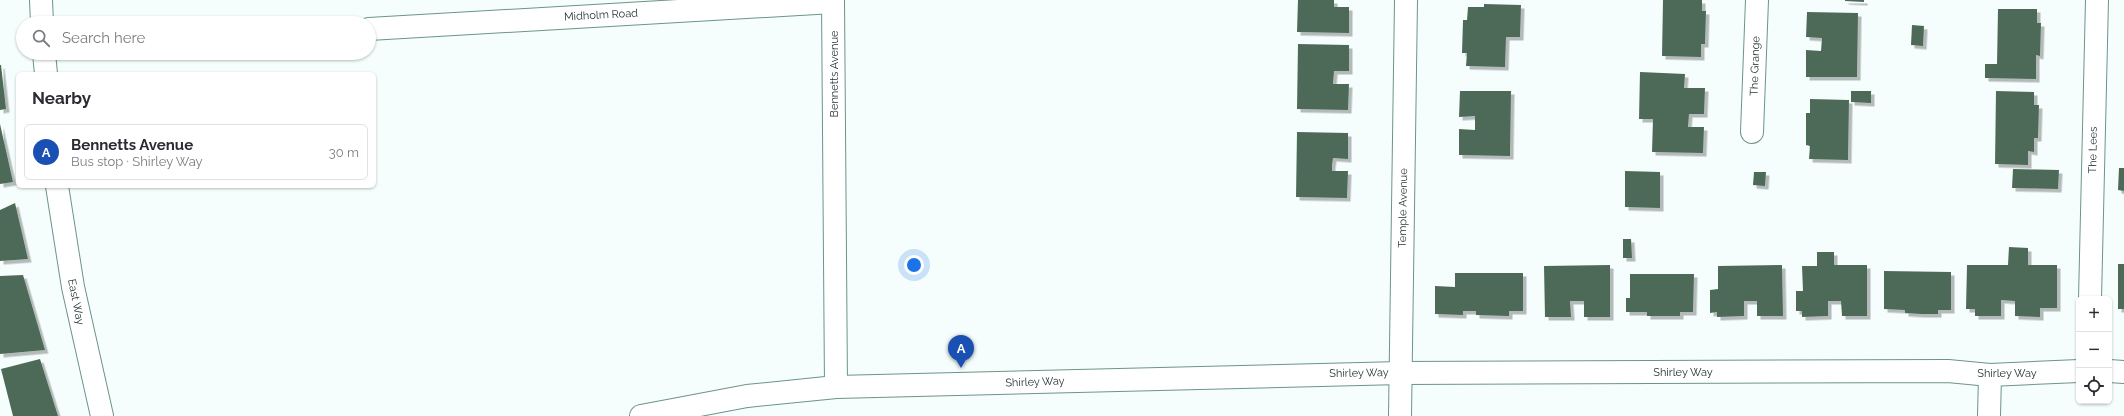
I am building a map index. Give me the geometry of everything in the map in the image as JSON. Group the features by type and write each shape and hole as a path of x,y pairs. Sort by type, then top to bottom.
{"street":[{"path":"41,0 42,16"},
{"name":"Temple Avenue","path":"1400,416 1406,0"},
{"name":"The Grange","path":"1752,132 1757,0"},
{"name":"The Lees","path":"2090,296 2097,0"},
{"name":"Midholm Road","path":"376,29 833,1"},
{"name":"Bennetts Avenue","path":"833,1 836,387"},
{"path":"45,60 46,72"},
{"name":"East Way","path":"57,188 73,287 102,416"},
{"name":"Shirley Way","path":"641,416 747,396 836,387 1400,373 1948,371 1990,375 2076,371"},
{"path":"2112,371 2124,372"},
{"path":"1989,416 1990,375"}],"building":[{"path":"1298,0 1334,0 1334,7 1349,7 1349,33 1297,32"},
{"path":"1663,0 1702,0 1702,11 1706,11 1705,44 1701,44 1701,57 1662,56"},
{"path":"1864,0 1864,2 1845,1"},
{"path":"1484,4 1521,5 1520,37 1506,37 1505,67 1466,66 1467,53 1462,53 1463,20 1467,20 1468,7 1484,7"},
{"path":"1998,9 2037,9 2037,23 2041,23 2040,56 2036,55 2036,79 1985,78 1985,64 1997,64"},
{"path":"1807,12 1858,13 1857,77 1806,77 1806,50 1821,51 1822,38 1806,37"},
{"path":"1912,25 1924,26 1923,46 1911,45"},
{"path":"1298,44 1349,45 1349,71 1334,71 1333,84 1349,84 1348,110 1297,109"},
{"path":"0,65 6,109 0,110"},
{"path":"1640,72 1685,74 1684,88 1705,88 1704,114 1689,114 1688,127 1704,127 1703,153 1652,152 1653,119 1639,119"},
{"path":"1460,91 1511,91 1510,156 1459,155 1459,129 1475,130 1475,116 1459,117"},
{"path":"1851,91 1871,91 1871,103 1851,102"},
{"path":"1996,91 2034,92 2034,105 2039,105 2038,138 2034,138 2034,152 2028,151 2028,165 1995,164"},
{"path":"1810,99 1849,100 1848,160 1809,159 1810,146 1806,145 1806,113 1810,113"},
{"path":"0,124 13,182 0,184"},
{"path":"1297,132 1348,133 1348,159 1333,158 1332,165 1332,171 1348,171 1347,198 1296,197"},
{"path":"2119,168 2124,168 2124,191 2118,190"},
{"path":"2013,169 2059,170 2058,189 2012,188"},
{"path":"1625,171 1660,172 1660,208 1625,207"},
{"path":"1754,172 1766,172 1765,186 1753,185"},
{"path":"15,203 28,259 0,261 0,210"},
{"path":"1623,239 1631,239 1632,258 1623,258"},
{"path":"2009,247 2028,248 2028,265 2057,265 2057,308 2040,308 2040,317 2015,316 2015,301 2001,300 2001,316 1975,316 1975,309 1966,309 1967,265 2008,265"},
{"path":"1817,252 1834,252 1834,265 1867,265 1867,316 1842,316 1841,301 1828,301 1828,316 1802,317 1802,311 1796,311 1796,291 1803,291 1802,266 1817,266"},
{"path":"2118,264 2124,264 2124,309 2118,309"},
{"path":"1610,265 1610,317 1584,317 1584,301 1570,301 1571,317 1545,317 1544,266"},
{"path":"1782,265 1783,316 1757,316 1757,301 1744,301 1744,316 1717,317 1717,312 1710,313 1710,290 1718,289 1718,266"},
{"path":"1884,271 1951,272 1951,310 1938,310 1938,314 1921,314 1905,313 1905,310 1884,309"},
{"path":"1455,273 1523,273 1523,311 1509,311 1509,316 1476,315 1476,311 1463,311 1463,315 1435,314 1435,286 1455,287"},
{"path":"1630,274 1694,274 1693,312 1680,312 1680,316 1647,316 1647,312 1626,312 1626,298 1630,298"},
{"path":"23,275 45,350 0,354 0,276"},
{"path":"40,359 58,416 13,416 1,369"}],"place":[{"name":"Bennetts Avenue","path":"961,368"}]}
